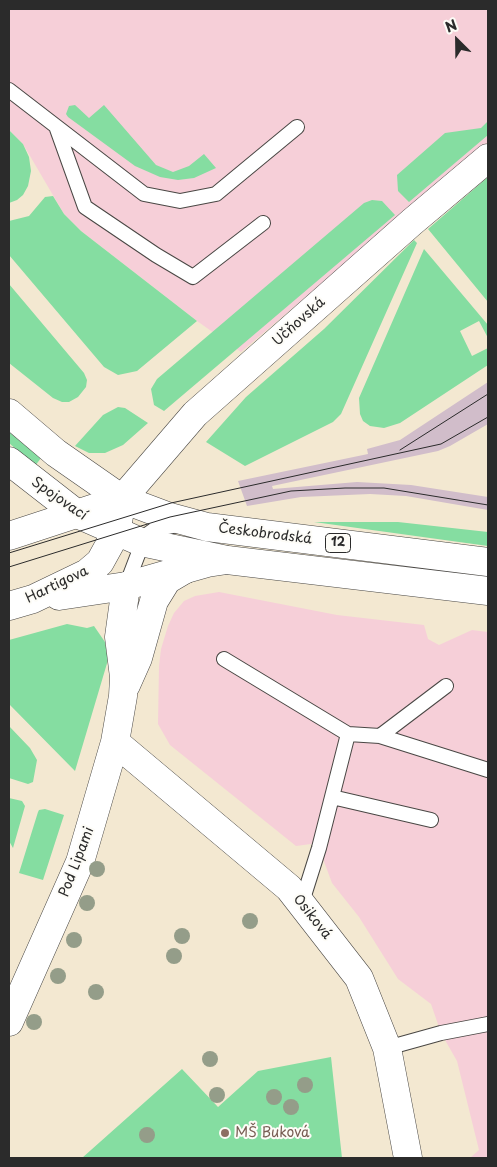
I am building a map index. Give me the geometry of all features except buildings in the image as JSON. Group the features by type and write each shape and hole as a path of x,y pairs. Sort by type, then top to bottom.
{"street":[{"name":"Učňovská","path":"122,499 195,414 412,222 488,158"},
{"path":"9,413 56,453 122,499"},
{"name":"Spojovací","path":"9,461 77,514 116,533 141,542"},
{"path":"9,536 122,499"},
{"name":"Českobrodská","path":"122,499 170,517 207,527 488,562"},
{"name":"Hartigova","path":"21,603 87,573 100,562 116,533 122,499"},
{"path":"141,542 228,560"},
{"path":"21,603 126,586 228,560"},
{"name":"12","path":"228,560 488,591"},
{"name":"Pod Lipami","path":"123,696 138,658 154,601 167,580 184,570"},
{"name":"Pod Lipami","path":"9,1022 80,862 115,742 123,696 124,677 119,637 126,586"},
{"name":"Osiková","path":"115,742 289,888 302,902 359,978 387,1048 408,1158"}],"lane":[{"path":"9,90 144,194 180,201 216,194 297,127"},
{"path":"57,128 85,207 156,255 193,277 263,223"},
{"path":"126,586 141,542 150,532 177,525 207,527"},
{"path":"224,659 348,734 380,736 488,770"},
{"path":"380,736 446,686"},
{"path":"302,902 348,734"},
{"path":"332,796 431,820"},
{"path":"387,1048 440,1033 488,1024"}],"shaded area":[{"path":"9,9 488,9 488,142 241,352 197,321 81,231 64,214 23,144 9,130"},
{"path":"488,382 488,424 450,446 438,451 272,486 273,489 357,482 411,485 488,497 488,510 406,496 370,494 301,497 247,506 238,481 368,454 367,449 400,440"},
{"path":"219,592 337,615 424,625 428,639 439,645 472,630 488,632 488,1158 470,1158 479,1150 457,1061 441,1033 431,1004 398,979 359,917 332,883 319,848 311,844 296,846 170,745 158,724 161,649 174,613 184,601 195,596"}],"green space":[{"path":"75,105 89,118 104,105 156,165 173,172 189,166 204,154 216,168 194,178 178,180 160,177 135,166 68,117 66,114 69,106"},
{"path":"488,121 488,135 409,202 398,191 397,175 445,133 481,128"},
{"path":"9,130 23,144 29,157 31,171 28,186 23,195 9,203"},
{"path":"488,177 487,287 488,302 428,229"},
{"path":"53,196 64,214 81,231 197,321 137,371 118,375 104,367 9,255 9,221 29,216 45,197"},
{"path":"372,200 382,201 395,215 164,411 154,405 151,389 157,379 364,203"},
{"path":"414,240 417,243 341,414 333,422 245,466 206,442 246,397 324,329"},
{"path":"424,249 488,325 488,338 479,321 460,331 472,356 488,348 488,365 400,423 384,428 370,426 363,421 360,414 359,398"},
{"path":"9,284 84,373 87,380 86,387 78,397 69,402 62,402 53,398 9,363"},
{"path":"118,407 125,408 148,423 123,445 105,453 89,453 75,446 103,415"},
{"path":"9,432 41,458 35,466 9,443"},
{"path":"314,522 398,522 488,532 488,546"},
{"path":"67,624 87,628 94,626 105,642 108,660 75,771 9,704 9,640"},
{"path":"9,726 30,748 37,760 33,782 28,784 9,778"},
{"path":"9,798 22,801 25,806 13,848 9,841"},
{"path":"45,809 64,815 43,880 19,873 38,812"},
{"name":"MŠ Buková","path":"331,1057 342,1158 82,1158 182,1069 218,1107 258,1071"}],"tram line":[{"path":"400,450 488,394"},
{"path":"9,553 171,503 441,444 488,417"},
{"path":"9,567 170,517 291,491 384,488 488,505"}],"place":[{"name":"MŠ Buková","path":"225,1133"}]}
